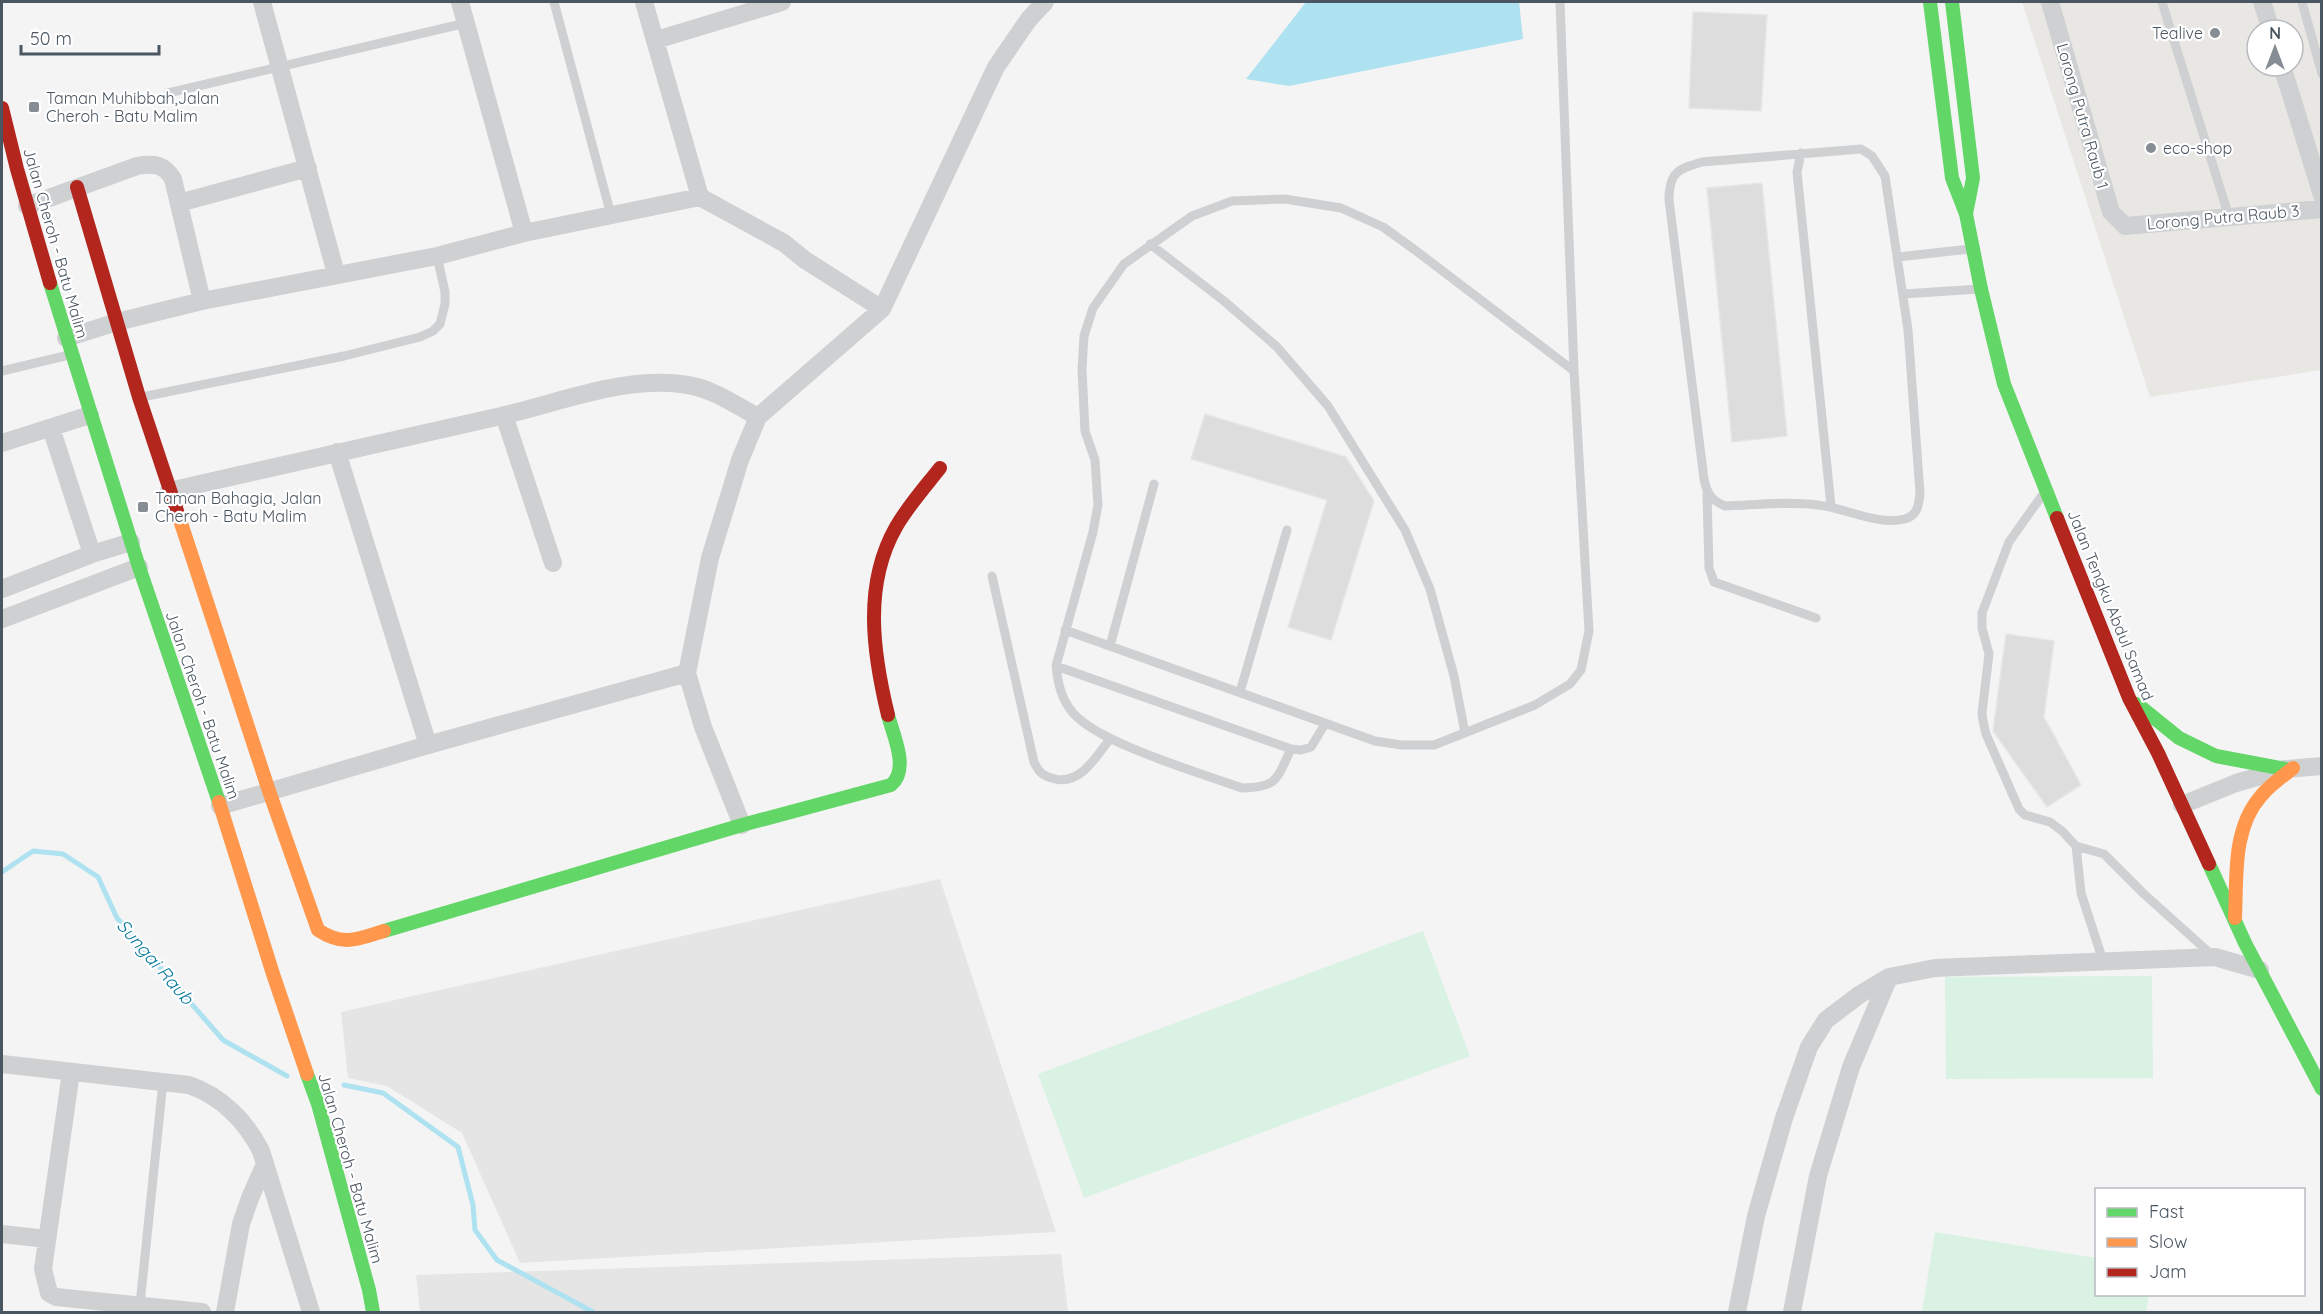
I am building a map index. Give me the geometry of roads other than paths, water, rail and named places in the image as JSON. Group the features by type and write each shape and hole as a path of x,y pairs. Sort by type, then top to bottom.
{"street":[{"path":"262,2 336,274"},
{"path":"460,2 524,233"},
{"path":"644,2 700,197"},
{"path":"656,40 736,12 782,2"},
{"path":"742,825 703,727 687,673 710,558 740,460 758,417 882,309 996,67 1029,19 1045,2"},
{"path":"1930,2 1952,178 1966,214"},
{"path":"1952,2 1973,178 1966,214"},
{"name":"Lorong Putra Raub 1","path":"2050,2 2111,212 2125,226"},
{"path":"2262,2 2267,18"},
{"path":"2286,78 2322,195"},
{"name":"Jalan Cheroh - Batu Malim","path":"2,108 13,171 27,206 68,346 273,974 318,1104 373,1312"},
{"path":"27,206 137,166 155,164 164,166 173,179 202,300"},
{"path":"179,203 308,168"},
{"path":"77,187 139,397 269,791 318,930 332,939 349,941 742,825 891,785 901,776 901,766 874,653 872,616 874,595 881,562 894,531 940,468"},
{"path":"68,346 117,322 202,300 437,256 524,233 700,197 784,243 805,260 882,309"},
{"name":"Lorong Putra Raub 3","path":"2125,226 2322,209"},
{"name":"Jalan Tengku Abdul Samad","path":"1966,214 2004,384 2129,698 2142,720 2235,922 2322,1089"},
{"path":"169,491 617,387 643,384 689,385 711,392 758,417"},
{"path":"2,443 90,415"},
{"path":"504,415 553,563"},
{"path":"51,428 92,554"},
{"path":"336,452 428,745"},
{"path":"2,589 92,554 131,542"},
{"path":"2,619 139,567"},
{"path":"220,806 687,673"},
{"path":"2129,698 2179,738 2216,756 2289,768"},
{"path":"2182,805 2236,783 2289,768 2322,766"},
{"path":"2235,922 2239,851 2243,829 2249,813 2260,797 2289,768"},
{"path":"1737,1312 1756,1216 1784,1118 1809,1047 1826,1020 1859,995 1889,977 1935,968 2215,957 2260,970"},
{"path":"1792,1312 1818,1176 1851,1067 1889,977"},
{"path":"2,1064 189,1085 217,1098 251,1131 265,1164 312,1312"},
{"path":"71,1072 43,1269 49,1293 56,1297 202,1312"},
{"path":"225,1312 241,1224 265,1164"},
{"path":"2,1234 47,1239"}],"lane":[{"path":"554,2 611,215"},
{"path":"1065,630 1325,724 1375,741 1402,745 1434,745 1535,705 1569,684 1581,670 1589,631 1574,371 1560,2"},
{"path":"2162,2 2229,216"},
{"path":"2302,2 2322,75"},
{"path":"168,93 466,23"},
{"path":"1707,494 1725,506 1816,504 1883,519 1905,519 1915,514 1918,509 1920,493 1898,257 1885,176 1872,156 1861,149 1702,162 1682,168 1675,174 1669,185 1707,494 1709,568 1714,582 1816,618"},
{"path":"1802,153 1797,172 1831,506"},
{"path":"1291,749 1277,779 1271,784 1257,788 1242,788 1110,739 1074,715 1061,691 1056,666 1093,532 1098,505 1095,460 1085,431 1082,369 1084,336 1093,308 1124,264 1192,216 1232,201 1285,199 1341,208 1383,227 1416,250 1574,371"},
{"path":"1150,244 1224,302 1276,347 1328,406 1405,531 1430,590 1451,665 1465,733"},
{"path":"1898,257 1973,249"},
{"path":"139,397 344,356 420,338 433,331 440,324 444,315 445,292 437,256"},
{"path":"1903,294 1981,289"},
{"path":"2,371 68,346"},
{"path":"1110,646 1154,484"},
{"path":"2046,489 2009,542 1982,613 1982,628 1989,654 1982,713 1986,734 2019,809 2025,814 2050,822 2076,846 2104,854 2144,894 2215,957"},
{"path":"1240,692 1287,531"},
{"path":"992,576 1034,762 1039,772 1047,777 1060,780 1072,778 1086,769 1110,739"},
{"path":"1056,666 1291,749 1301,750 1311,747 1325,724"},
{"path":"2076,846 2081,893 2103,962"},
{"path":"140,1304 163,1082"}],"water":[{"path":"1306,2 1519,2 1523,39 1289,86 1246,79"}],"waterway":[{"name":"Sungai Raub","path":"2,872 33,851 63,854 98,877 117,918 223,1040 287,1076"},
{"name":"Sungai Raub","path":"344,1085 383,1093 458,1147 473,1205 475,1230 497,1260 593,1312"}],"place":[{"name":"Tealive","path":"2215,33"},
{"name":"Taman Muhibbah,Jalan Cheroh - Batu Malim","path":"34,107"},
{"name":"eco-shop","path":"2151,148"},
{"name":"Taman Bahagia, Jalan Cheroh - Batu Malim","path":"143,507"}]}
